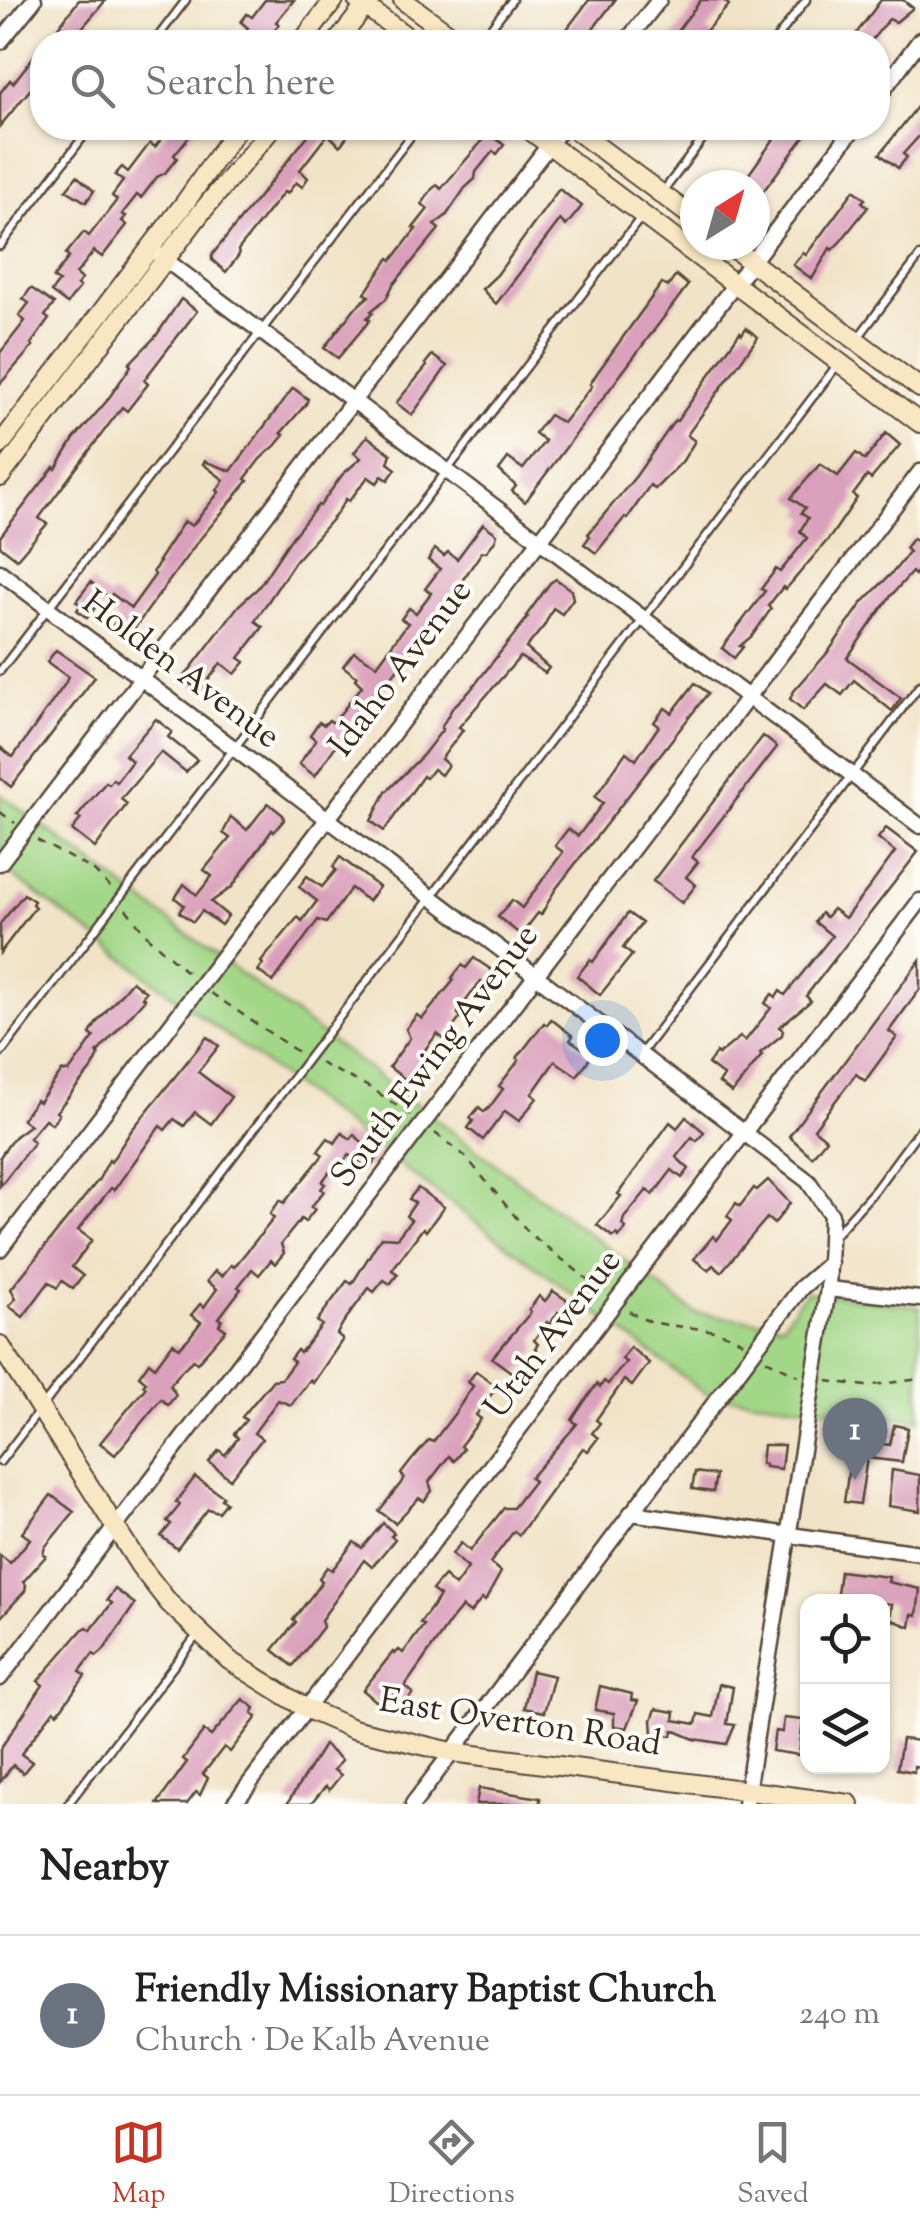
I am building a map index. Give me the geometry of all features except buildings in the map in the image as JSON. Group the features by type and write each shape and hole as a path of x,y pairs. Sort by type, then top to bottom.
{"main road":[{"path":"311,30 334,0"},
{"path":"404,0 444,30"},
{"path":"345,30 364,2 399,30"},
{"path":"0,477 158,254 230,140"},
{"path":"0,446 158,254 261,140"},
{"path":"543,140 920,423"},
{"path":"589,140 680,208"},
{"path":"750,260 920,388"},
{"name":"East Overton Road","path":"0,1345 115,1528 168,1604 228,1660 306,1709 353,1729 452,1752 746,1798 849,1804"}],"street":[{"path":"0,42 34,0"},
{"path":"635,30 659,0"},
{"path":"890,81 920,40"},
{"path":"0,863 552,140"},
{"name":"Idaho Avenue","path":"0,1249 845,140"},
{"path":"158,254 920,826"},
{"name":"South Ewing Avenue","path":"0,1678 920,472"},
{"name":"Holden Avenue","path":"0,572 808,1181 822,1198 831,1215 828,1288 746,1798"},
{"name":"Utah Avenue","path":"234,1804 920,901"},
{"path":"413,1804 802,1288 830,1263"},
{"path":"828,1288 920,1298"},
{"path":"631,1513 920,1553"}],"lane":[{"path":"163,30 186,0"},
{"path":"489,30 512,0"},
{"path":"783,30 806,0"},
{"path":"0,246 81,140"},
{"path":"0,671 408,140"},
{"path":"661,194 702,140"},
{"path":"0,1054 642,214"},
{"path":"856,340 920,256"},
{"path":"0,1462 839,363"},
{"path":"640,1056 920,686"},
{"path":"830,1239 874,1190 920,1129"},
{"path":"68,1804 198,1634"}],"path":[{"path":"0,812 18,825"},
{"path":"430,1129 466,1157 529,1234 609,1296"},
{"path":"624,1308 650,1322 716,1330 749,1347"},
{"path":"759,1354 782,1370 808,1377"},
{"path":"822,1380 866,1386 920,1379"}],"green space":[{"path":"0,794 695,1313 782,1324 806,1292 920,1307 920,1420 706,1394 0,866"}],"place":[{"name":"Friendly Missionary Baptist Church","path":"855,1480"}]}
